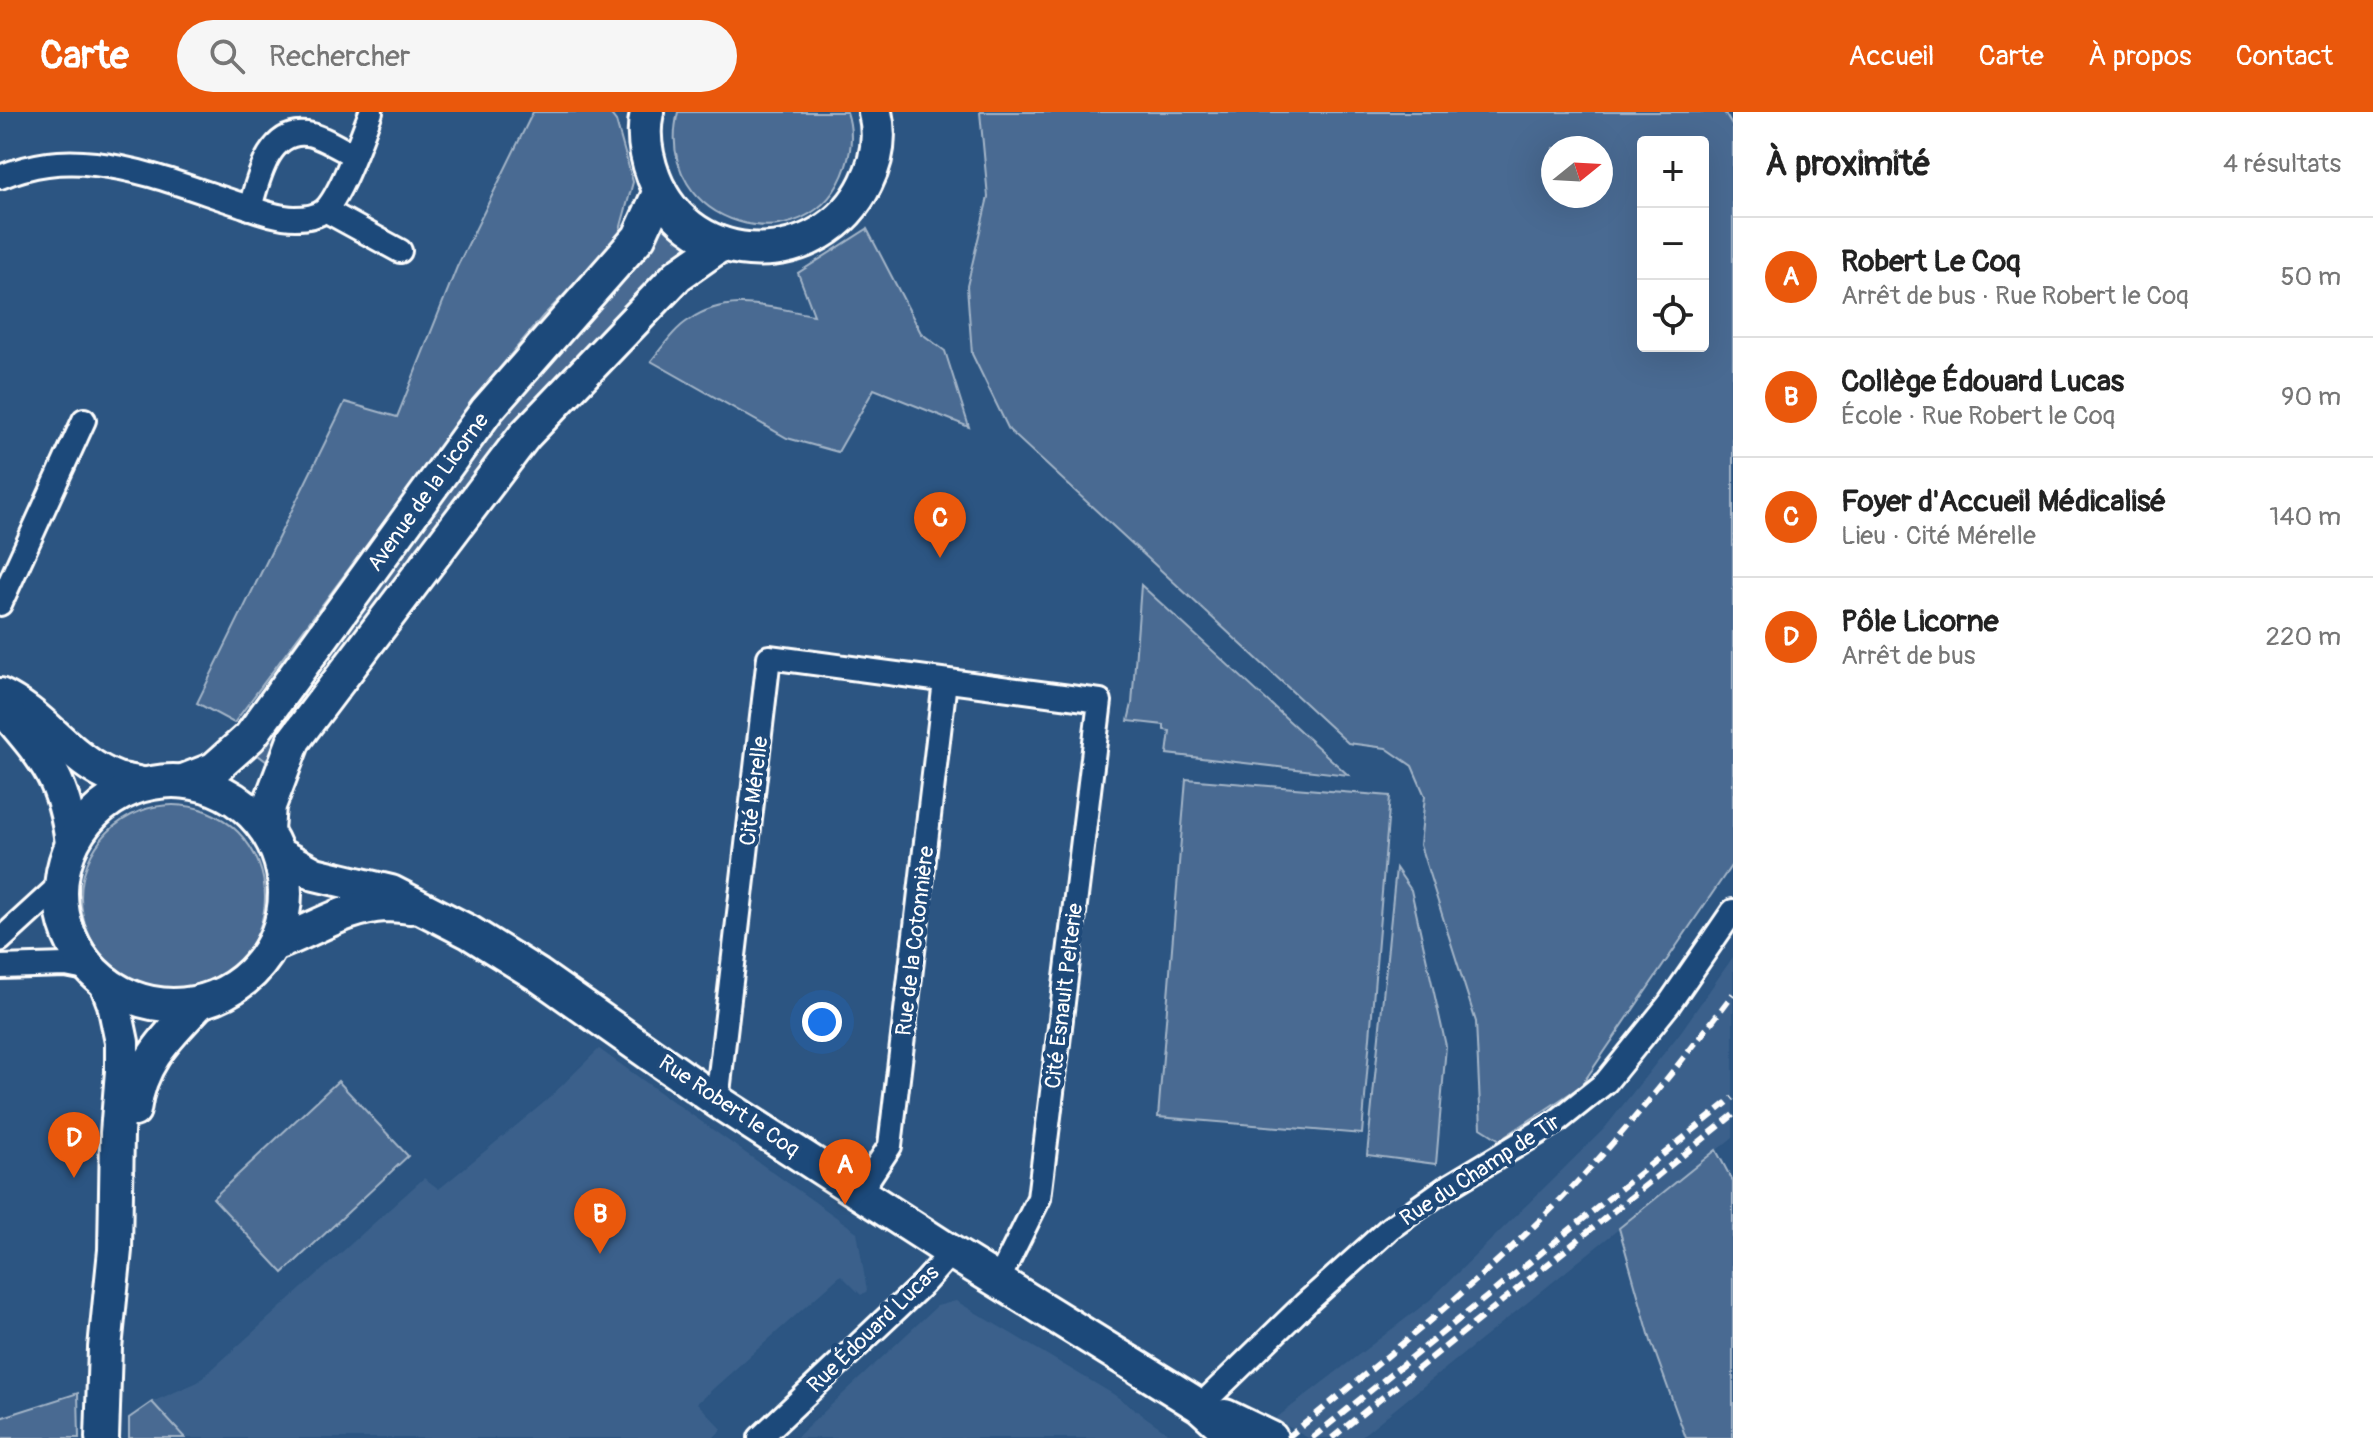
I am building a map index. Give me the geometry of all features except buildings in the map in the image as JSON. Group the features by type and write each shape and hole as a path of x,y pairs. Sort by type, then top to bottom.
{"main road":[{"path":"647,112 647,158 660,191 676,214 697,231 722,244 759,251 797,245 831,228 857,201 874,167 879,129 875,112"},
{"name":"Avenue de la Licorne","path":"186,780 214,769 250,737 487,410 639,237 660,191"},
{"name":"Avenue de la Licorne","path":"273,842 269,806 294,740 525,435 678,275 722,244"},
{"path":"0,695 20,704 77,756 117,779 142,784"},
{"path":"0,707 40,753 56,777 69,815 72,843"},
{"path":"98,977 127,996 175,1006 199,1003 222,995 260,965 273,945 284,916 286,885 273,842 245,806 217,789 186,780 142,784 121,792 84,822 66,856 60,885 61,908 67,931 77,952 98,977 114,1004 122,1042 117,1210 105,1348 102,1438"},
{"name":"Rue Robert le Coq","path":"273,842 315,874 391,892 469,932 538,975 717,1101 948,1250 1200,1406"},
{"name":"Rue Robert le Coq","path":"273,945 314,926 363,909 386,905 421,908"},
{"path":"117,1210 136,1093 145,1069 161,1044 199,1003"},
{"path":"1200,1406 1240,1438"},
{"path":"1200,1406 1271,1438"}],"street":[{"path":"0,177 24,167 52,161 96,164 140,173 250,208 294,218 314,216 325,210 337,192 371,112"},
{"path":"250,208 261,169 274,147 290,135 308,134 353,155"},
{"path":"325,210 400,251"},
{"path":"0,604 84,420"},
{"name":"Cité Mérelle","path":"717,1101 769,657 945,681"},
{"name":"Cité Esnault Pelterie","path":"945,681 1100,701 1039,1198 998,1281"},
{"name":"Rue de la Cotonnière","path":"859,1193 890,1146 945,681"},
{"path":"0,940 60,885"},
{"name":"Rue du Champ de Tir","path":"1200,1406 1305,1304 1390,1228 1446,1188 1556,1122 1606,1082 1669,1004 1733,911"},
{"path":"0,967 66,965 98,977"},
{"name":"Rue Édouard Lucas","path":"760,1438 924,1283 941,1264 948,1250"}],"shaded area":[{"path":"533,112 609,112 616,121 633,182 617,241 543,316 472,401 234,723 197,703 345,402 397,417 457,267"},
{"path":"678,112 847,112 850,152 828,199 801,218 770,226 738,222 710,207 688,183 676,151"},
{"path":"980,112 1724,112 1733,127 1733,863 1581,1086 1500,1140 1481,1128 1476,1022 1420,845 1425,796 1412,766 1386,748 1348,743 1009,430 972,354 967,286 988,197"},
{"path":"661,225 690,245 666,264 513,430 270,764 254,752 492,430 532,380 653,246"},
{"path":"867,229 921,333 945,351 969,427 874,389 838,452 787,438 651,361 684,324 704,311 720,306 750,304 814,315 798,273"},
{"path":"1141,585 1348,775 1167,754 1170,731 1164,730 1164,725 1128,721"},
{"path":"1186,779 1390,796 1362,1134 1158,1117"},
{"path":"173,805 208,812 238,832 258,862 265,897 258,932 238,962 208,982 173,989 138,982 108,962 88,932 81,897 88,862 108,832 138,812"},
{"path":"1396,868 1411,890 1446,1046 1436,1164 1367,1155"},
{"path":"1733,957 1733,1137 1359,1438 1308,1438 1275,1419 1430,1300 1604,1129 1680,1033"},
{"path":"599,1049 857,1232 867,1291 861,1295 841,1275 697,1403 722,1429 713,1438 185,1438 152,1402 198,1382 424,1178 439,1189 546,1101"},
{"path":"338,1081 408,1156 283,1273 213,1198"},
{"path":"1716,1150 1733,1182 1733,1438 1686,1438 1651,1341 1619,1228"},
{"path":"956,1301 1113,1394 1175,1438 796,1438 937,1306"},
{"path":"78,1393 79,1438 0,1438 0,1418"},
{"path":"152,1402 185,1438 129,1438 129,1418"}],"railway":[{"path":"1287,1438 1430,1320 1533,1227 1631,1121 1733,994"},
{"path":"1312,1438 1733,1098"},
{"path":"1332,1438 1733,1115"}],"place":[{"name":"Foyer d'Accueil Médicalisé","path":"940,558"},
{"name":"Pôle Licorne","path":"74,1178"},
{"name":"Robert Le Coq","path":"845,1205"},
{"name":"Collège Édouard Lucas","path":"600,1254"}]}
